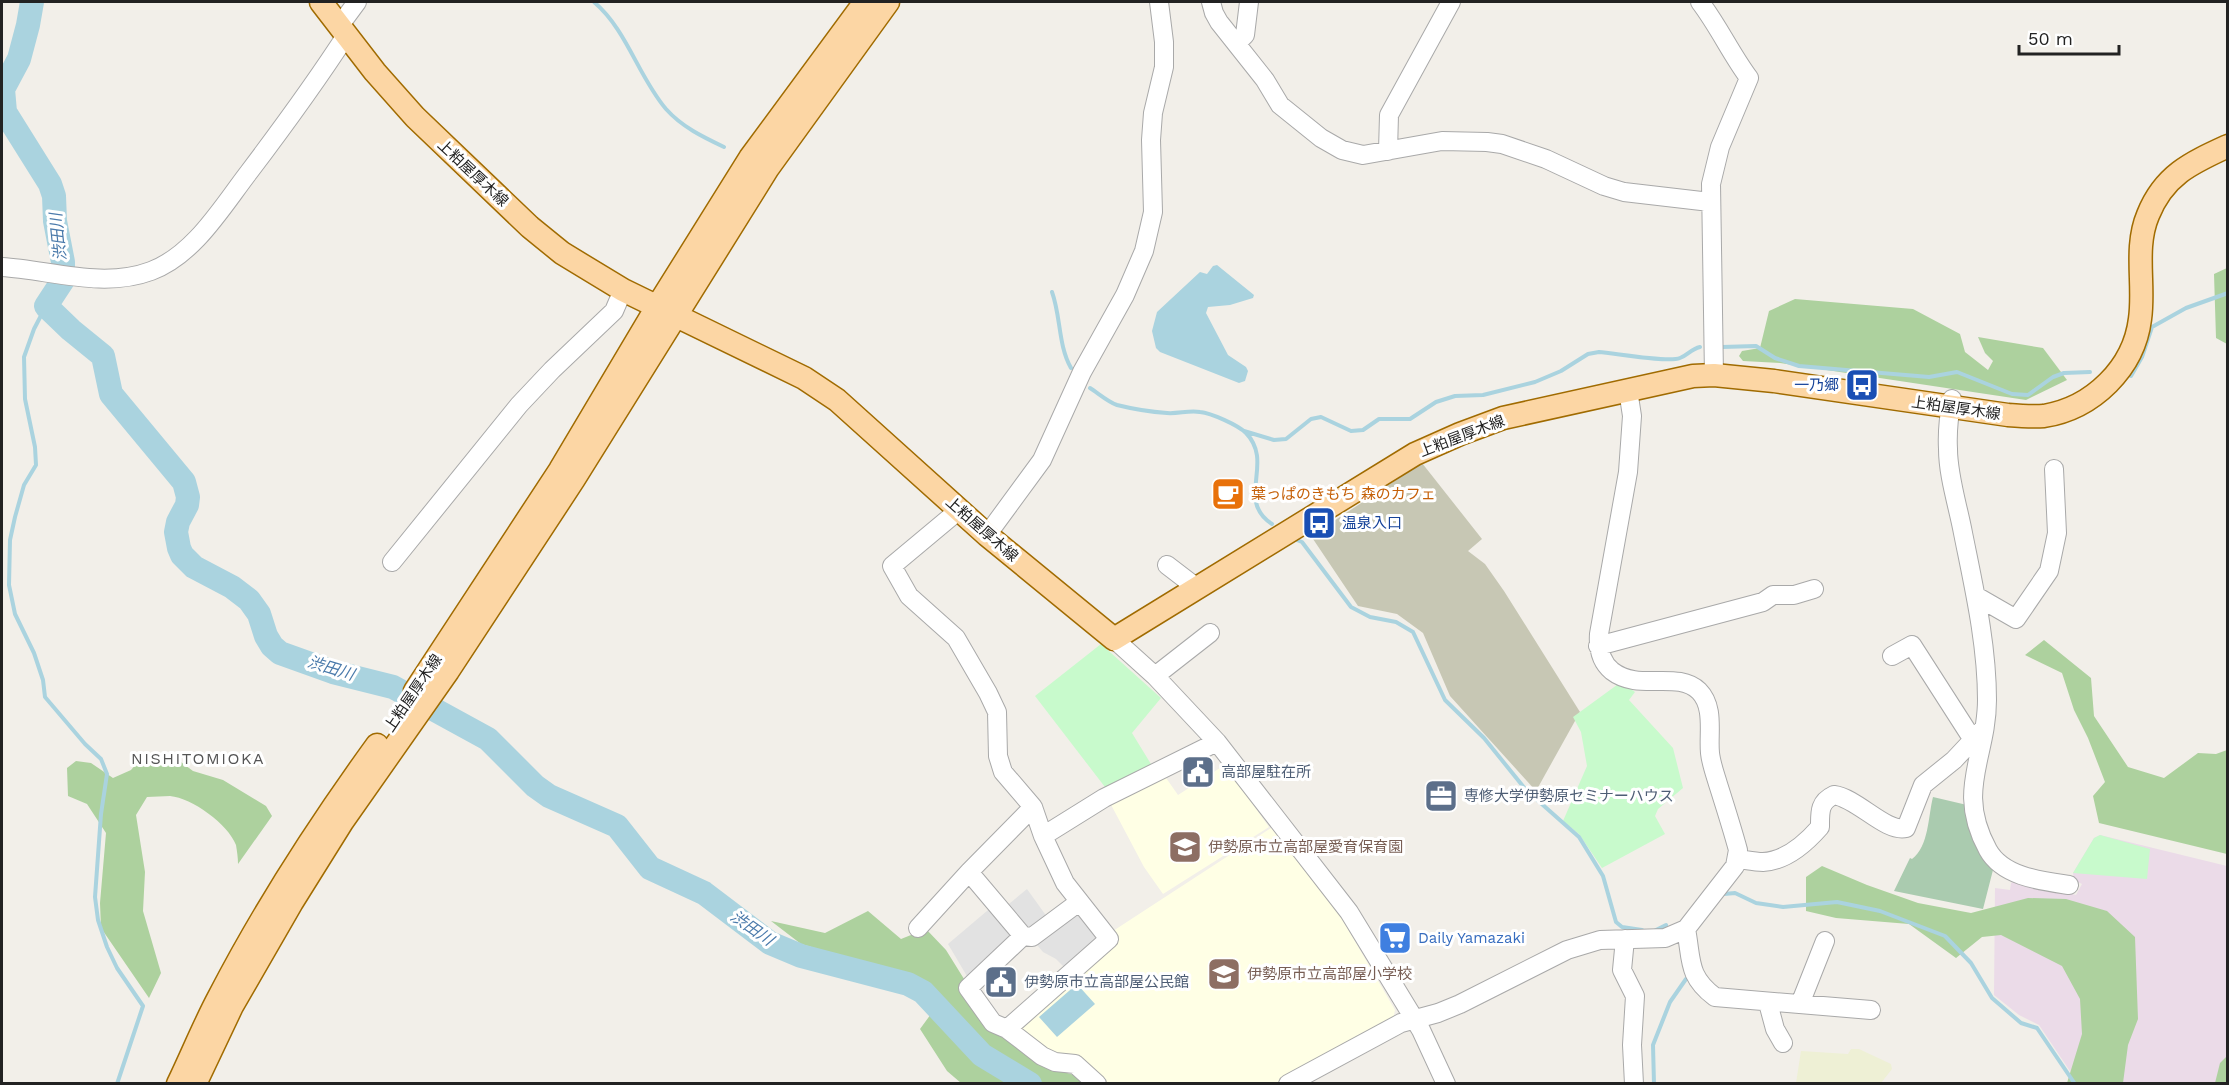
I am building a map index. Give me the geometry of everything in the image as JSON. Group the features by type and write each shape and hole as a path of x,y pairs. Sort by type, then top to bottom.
{"main road":[{"name":"上粕屋厚木線","path":"321,2 375,72 414,117 562,253 623,290 804,378 837,400 987,535 1114,639 1415,454 1503,418 1672,380 1714,375 1951,403 2008,415 2044,416 2071,408 2101,391 2115,377 2127,359 2137,334 2141,303 2141,243 2148,213 2169,179 2188,165 2228,146"},
{"name":"上粕屋厚木線","path":"666,311 750,158 865,2"},
{"name":"上粕屋厚木線","path":"195,1083 232,1006 292,902 403,721 441,667 560,470 666,311 888,2"},
{"name":"上粕屋厚木線","path":"178,1083 219,997 277,893 329,811 403,721"}],"street":[{"path":"2,267 111,279 150,271 172,261 195,240 306,96 344,30 357,2"},
{"path":"987,535 1041,460 1082,372 1125,295 1144,251 1154,212 1153,113 1164,67 1164,42 1158,2"},
{"path":"1211,2 1214,14 1266,80 1280,105 1321,138 1353,153 1364,155 1442,141 1495,143 1546,159 1604,186 1624,192 1710,202"},
{"path":"1237,43 1245,35 1249,2"},
{"path":"1388,151 1389,115 1451,2"},
{"path":"1701,2 1719,27 1733,55 1749,78 1720,147 1711,184 1714,375"},
{"path":"392,562 519,405 614,311 623,290"},
{"path":"1288,1083 1401,1023 1438,1013 1470,1000 1567,951 1600,940 1665,938 1686,929 1736,866 1738,850 1710,755 1709,712 1700,692 1692,686 1678,682 1640,682 1623,679 1610,669 1598,646 1628,472 1632,416 1628,390"},
{"path":"1951,403 1947,449 1976,596 1987,701 1978,734 1972,783 1974,813 1989,851 2006,868 2022,875 2069,885"},
{"path":"1976,596 2016,619 2049,571 2058,533 2054,470"},
{"path":"960,510 892,566 909,596 956,638 988,693 997,712 998,756 1003,772 1033,807 1043,836 1065,883 1108,939 1007,1029"},
{"path":"1167,565 1197,588"},
{"path":"1598,646 1748,601 1764,602 1773,595 1794,595 1814,590"},
{"path":"1155,676 1210,633"},
{"path":"1114,639 1155,676 1217,741 1349,912 1414,1019 1446,1083"},
{"path":"1892,656 1916,642 1978,734"},
{"path":"1738,859 1764,862 1787,855 1807,842 1820,827 1821,807 1827,798 1834,795 1849,800 1896,828 1906,828 1923,785 1954,760 1978,734"},
{"path":"1043,836 1104,798 1217,741"},
{"path":"918,928 1033,807"},
{"path":"969,872 1023,936 1032,937 1079,902"},
{"path":"1686,929 1692,971 1707,991 1715,997 1871,1010"},
{"path":"1023,936 968,988 993,1023 1007,1029 1042,1056 1056,1062 1075,1064 1097,1083"},
{"path":"1625,939 1622,970 1635,996 1632,1045 1634,1083"},
{"path":"1800,1004 1825,941"},
{"path":"1768,1003 1775,1029 1783,1043"}],"shaded area":[{"path":"1422,463 1482,539 1468,551 1485,564 1504,591 1580,712 1536,791 1450,696 1423,633 1397,614 1358,606 1311,536"},
{"name":"伊勢原市立高部屋愛育保育園","path":"1223,766 1269,827 1163,894 1144,867 1108,799 1164,775 1178,795"},
{"path":"1933,797 1967,805 1994,866 1983,909 1894,891 1910,858 1912,859 1922,847"},
{"name":"伊勢原市立高部屋小学校","path":"1271,828 1339,914 1395,1010 1393,1020 1278,1084 1105,1083 1051,1057 1012,1029 1113,931"},
{"path":"2100,835 2227,866 2227,1083 2078,1083 2039,1025 2019,1015 1994,995 1995,888 2010,890 2011,883 2016,880 2076,895 2082,884 2074,880 2073,873 2094,838"},
{"path":"1027,889 1050,921 1031,936 1004,908"},
{"path":"994,905 1021,936 971,983 948,944"},
{"path":"1075,912 1096,937 1064,967 1037,945"},
{"path":"1851,1049 1859,1049 1891,1064 1892,1069 1881,1083 1796,1083 1801,1051 1848,1054"}],"green space":[{"path":"2227,268 2227,344 2216,338 2214,274"},
{"path":"1795,299 1913,309 1960,334 1965,352 1988,370 1993,361 1985,353 1978,337 2043,348 2067,380 2026,400 1780,363 1743,361 1739,356 1742,351 1760,348 1769,311"},
{"path":"2044,640 2091,678 2094,716 2128,767 2164,778 2198,753 2216,754 2227,750 2227,854 2099,823 2093,796 2105,782 2074,710 2062,673 2025,655"},
{"path":"1101,644 1161,698 1132,733 1154,769 1108,791 1035,696"},
{"path":"1621,682 1635,692 1629,700 1673,748 1683,788 1658,809 1655,816 1665,834 1602,868 1579,834 1563,821 1587,766 1581,732 1573,717"},
{"path":"143,756 173,756 193,771 223,780 266,806 272,816 238,864 236,845 232,837 208,813 179,798 147,797 136,815 145,872 143,911 161,973 149,998 101,928 100,903 106,833 87,804 68,796 67,768 76,761 91,763 113,778 131,770"},
{"path":"2100,835 2150,849 2147,879 2073,873 2094,838"},
{"path":"1822,866 1918,903 1971,913 2028,898 2066,899 2107,911 2135,937 2138,1019 2128,1045 2123,1083 2067,1083 2082,1034 2080,999 2062,966 2001,935 1982,937 1956,958 1909,924 1836,918 1806,911 1806,877"},
{"path":"868,911 901,939 926,929 946,950 997,1032 1045,1067 1078,1076 1085,1083 961,1083 947,1071 920,1029 939,1003 915,977 801,944 771,921 825,933"},
{"path":"2227,1056 2227,1083 2215,1083 2220,1063"}],"water":[{"path":"1217,265 1254,295 1253,298 1230,305 1208,307 1206,313 1228,355 1246,367 1248,371 1245,381 1239,383 1160,352 1156,348 1152,331 1157,312 1200,272 1207,274 1213,266"},
{"path":"1077,984 1095,1004 1057,1037 1039,1017"}],"waterway":[{"name":"渋田川","path":"32,2 19,59 3,89 5,112 50,184 54,196 55,221 63,262 63,280 46,306 103,356 111,394 184,482 188,497 187,505 178,522 176,532 182,555 194,567 232,587 249,600 259,614 266,636 280,653 333,672 393,687 488,739 535,786 549,796 617,826 650,868 704,893 770,943 801,956 908,984 923,992 982,1055 1030,1084"},
{"path":"594,2 624,39 656,96 666,109 686,126 724,147"},
{"path":"1052,292 1064,350 1071,368"},
{"path":"2131,376 2142,357 2152,327 2186,308 2228,293"},
{"path":"46,306 34,329 24,357 25,399 35,447 36,465 24,485 15,517 10,540 9,585 15,614 34,653 43,680 45,697 85,744 101,759 107,774 101,814 95,897 98,920 117,968 143,1006 117,1084"},
{"path":"1722,347 1756,346 1775,358 1799,366 1929,377 1957,372 2012,394 2028,395 2053,377 2064,373 2090,372"},
{"path":"1244,431 1274,440 1286,439 1311,419 1321,417 1351,431 1363,430 1379,419 1410,419 1436,402 1455,396 1483,395 1535,382 1561,371 1588,354 1599,352 1653,359 1674,359 1683,357 1700,347"},
{"path":"1090,388 1117,405 1161,413 1192,411 1205,413 1242,430 1254,445 1257,456 1256,504 1261,514 1272,524"},
{"path":"1294,539 1302,542 1351,607 1370,617 1396,622 1413,632 1445,700 1484,738 1526,790 1579,837 1603,876 1616,922 1622,927 1642,930"},
{"path":"1724,894 1735,893 1756,903 1783,907 1837,902 1880,911 1945,936 1971,963 1992,998 2021,1023 2037,1028 2075,1084"},
{"path":"1656,930 1666,925"},
{"path":"1654,1084 1653,1045 1670,1002 1686,979"}],"place":[{"name":"一乃郷","path":"1862,385"},
{"name":"葉っぱのきもち 森のカフェ","path":"1228,494"},
{"name":"温泉入口","path":"1319,523"},
{"name":"高部屋駐在所","path":"1198,772"},
{"name":"専修大学伊勢原セミナーハウス","path":"1441,796"},
{"name":"伊勢原市立高部屋愛育保育園","path":"1185,847"},
{"name":"Daily Yamazaki","path":"1395,938"},
{"name":"伊勢原市立高部屋小学校","path":"1224,974"},
{"name":"伊勢原市立高部屋公民館","path":"1001,982"}],"district":[{"name":"NISHITOMIOKA","path":"198,758"}]}
